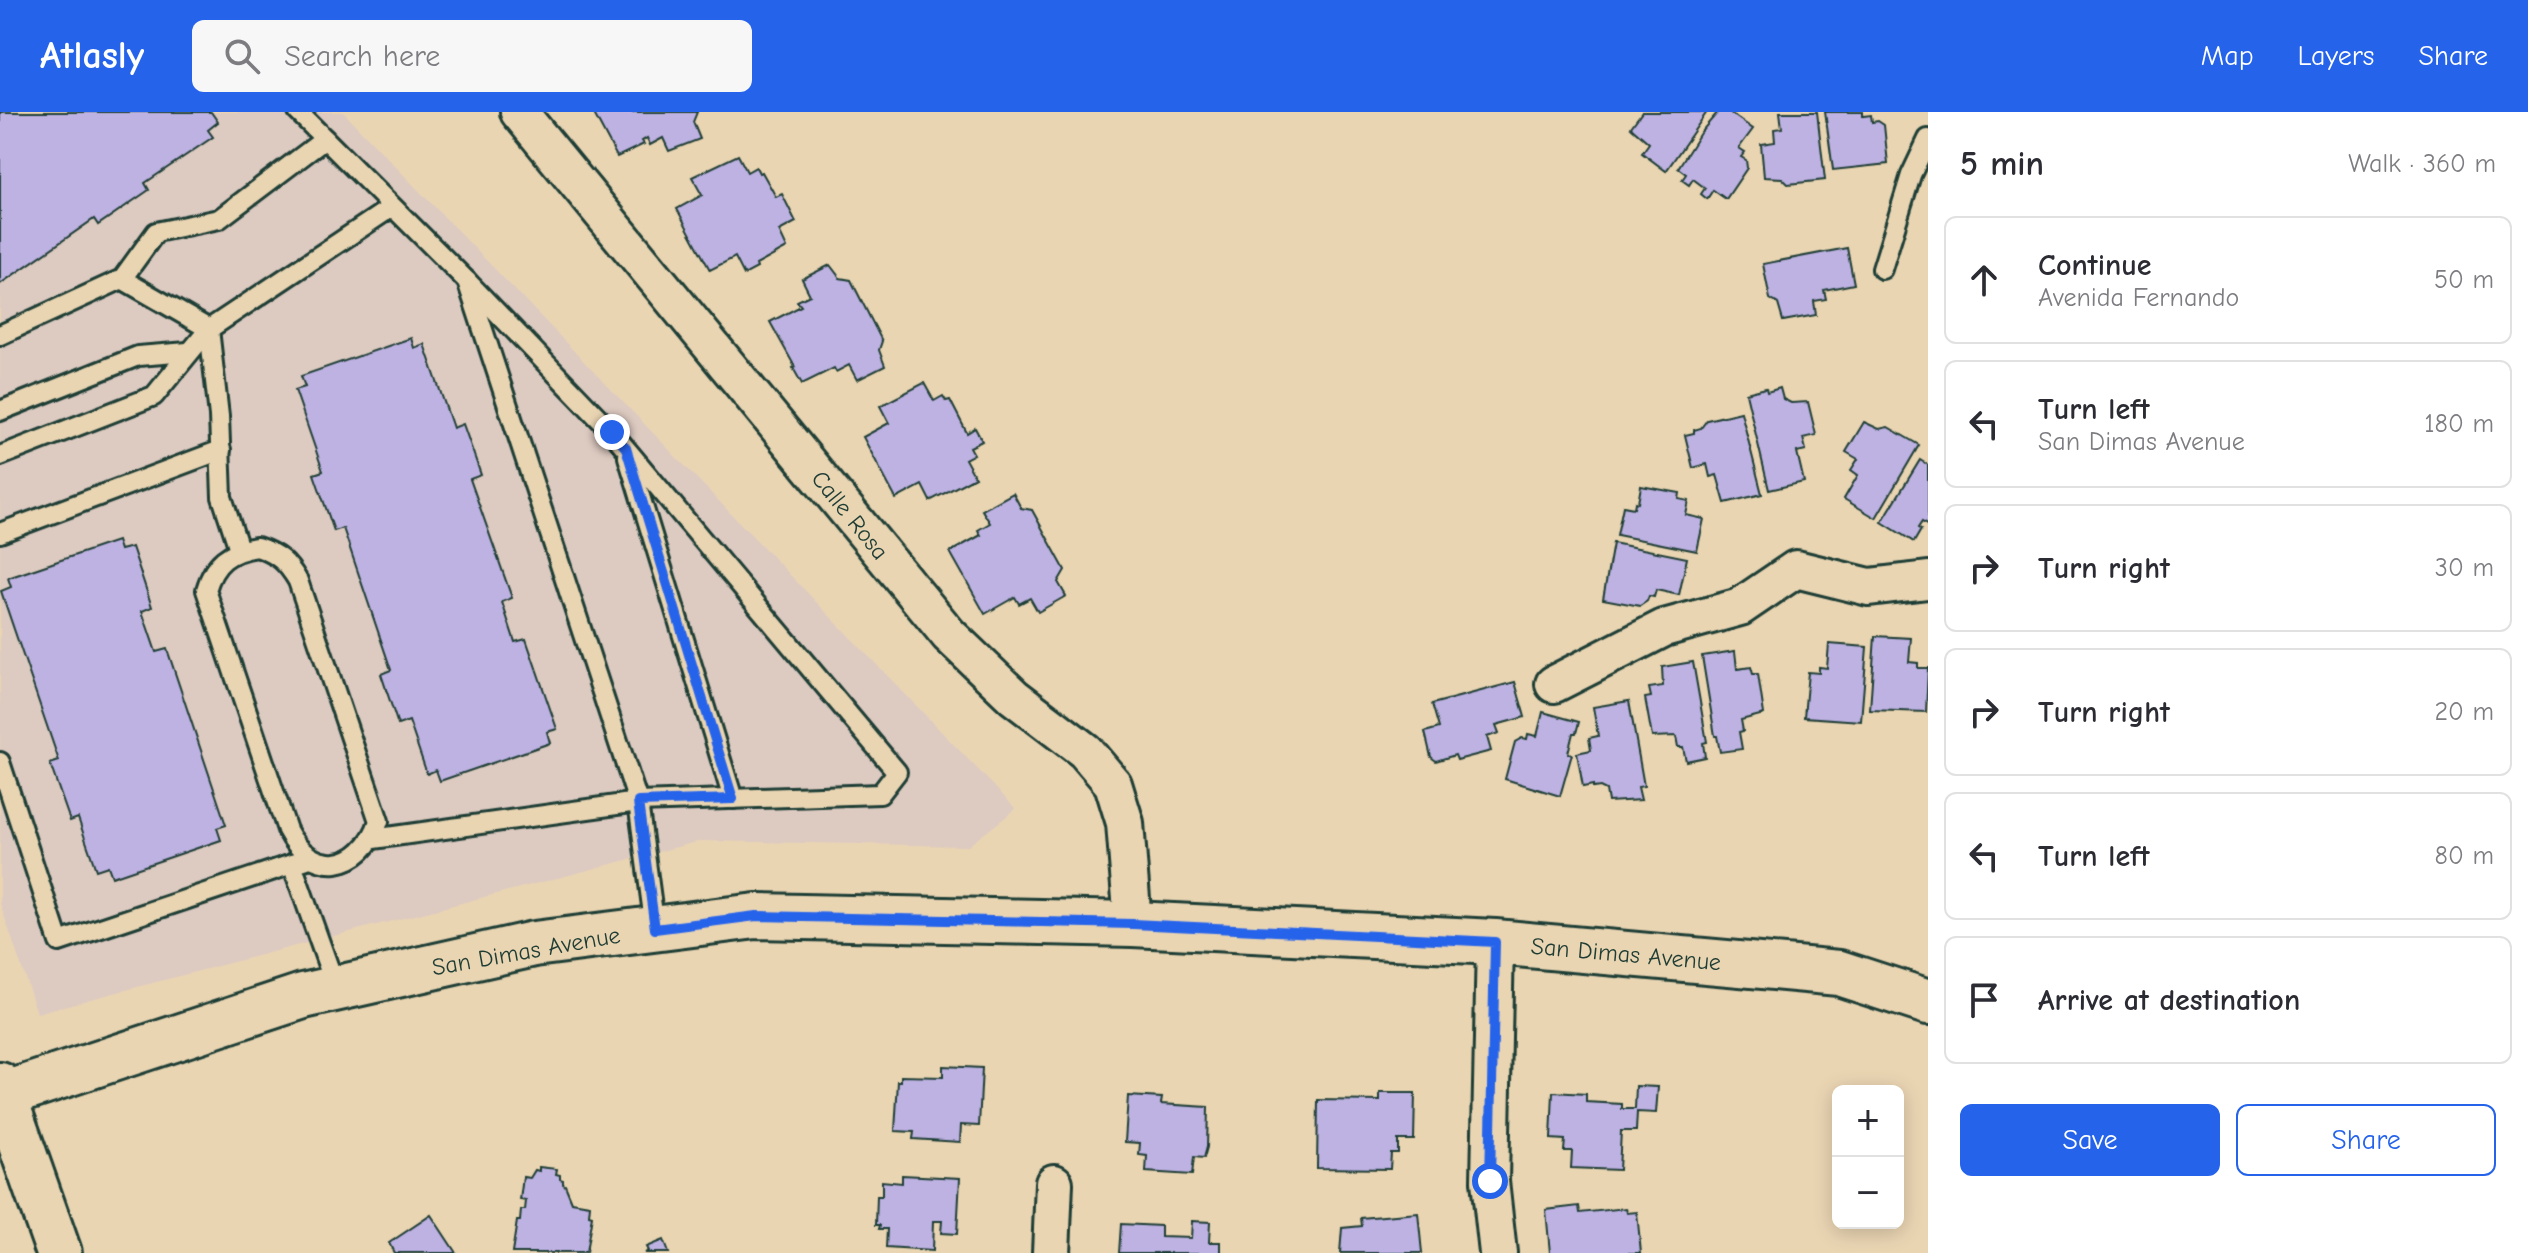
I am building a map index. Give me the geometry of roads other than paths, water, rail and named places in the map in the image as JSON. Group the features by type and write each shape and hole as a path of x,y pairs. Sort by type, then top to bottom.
{"street":[{"name":"Calle Rosa","path":"519,112 949,635 1014,697 1085,751 1113,784 1125,823 1133,924"},
{"path":"1554,684 1664,628 1740,607 1796,569 1869,587 1928,580"},
{"name":"San Dimas Avenue","path":"1,1092 336,988 534,944 756,916 1133,924 1495,942 1839,973 1928,1002"},
{"path":"1495,942 1490,1181 1498,1253"},
{"path":"1,1092 59,1253"},
{"path":"1051,1253 1054,1183"}],"lane":[{"path":"298,112 467,281 626,448 897,772 880,794 638,802 373,839"},
{"path":"0,335 122,279 156,232 219,219 325,139"},
{"path":"1882,269 1911,175 1928,139"},
{"path":"0,456 154,396 209,329 392,207"},
{"path":"122,279 209,329"},
{"path":"467,281 638,802 655,929"},
{"path":"209,329 221,450 222,497 239,549"},
{"path":"0,411 138,356 188,352"},
{"path":"626,448 733,799"},
{"path":"0,533 221,450"},
{"path":"0,762 59,942 301,861 346,862 362,853 373,839 379,821 298,581 289,565 275,553 257,547 239,549 223,558 211,573 206,590 287,830 301,861 336,988"}]}
